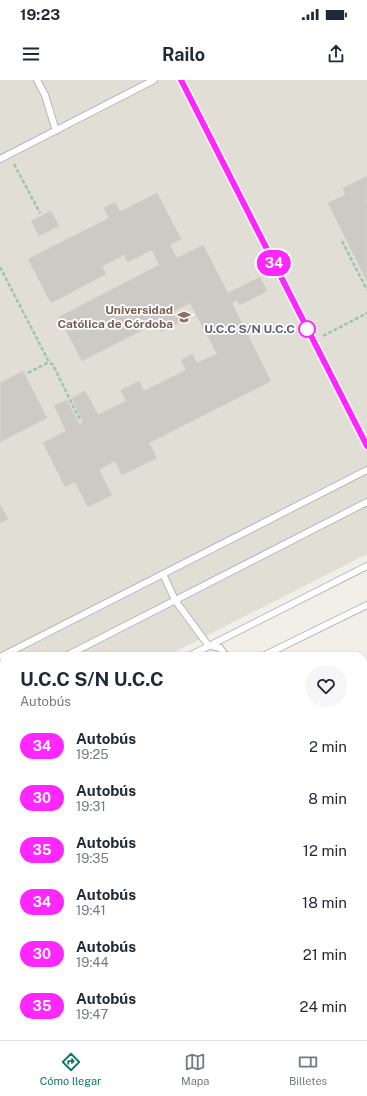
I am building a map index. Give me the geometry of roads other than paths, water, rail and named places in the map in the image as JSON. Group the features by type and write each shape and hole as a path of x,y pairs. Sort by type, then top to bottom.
{"lane":[{"path":"37,80 45,95 56,131"},
{"path":"0,159 154,80"},
{"path":"181,80 367,446"},
{"path":"10,652 367,470"},
{"path":"74,652 367,502"},
{"path":"196,652 367,566"},
{"path":"163,574 175,600 208,645 220,648 223,652"},
{"path":"271,652 367,605"}],"place":[{"name":"Universidad Católica de Córdoba","path":"184,317"},
{"name":"U.C.C S/N U.C.C","path":"307,329"}]}
